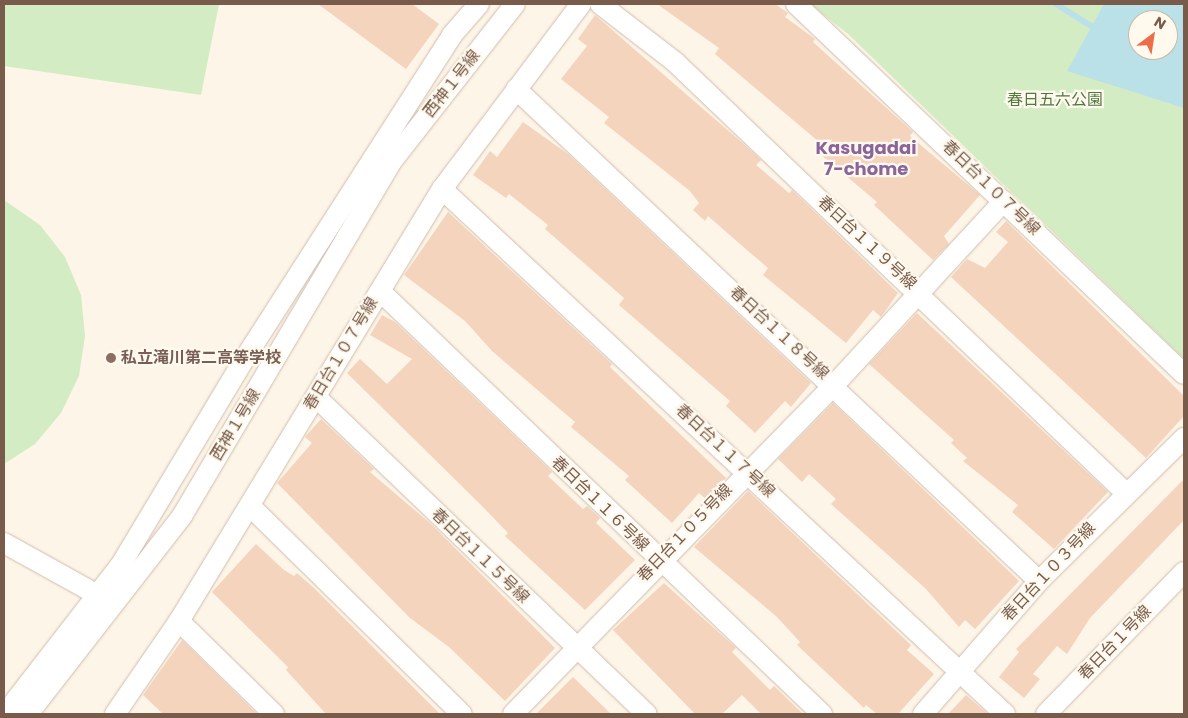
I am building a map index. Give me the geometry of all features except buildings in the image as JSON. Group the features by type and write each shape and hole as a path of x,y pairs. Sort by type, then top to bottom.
{"street":[{"name":"西神１号線","path":"5,714 98,595 452,34 479,4"},
{"name":"西神１号線","path":"28,714 182,516 392,161 515,4"},
{"name":"春日台１０７号線","path":"115,714 179,621 442,188 581,4"},
{"name":"春日台１１９号線","path":"600,4 675,62 918,290 1125,492"},
{"name":"春日台１０７号線","path":"796,4 1184,374"},
{"name":"春日台１１８号線","path":"516,90 834,384 1039,581"},
{"name":"春日台１１７号線","path":"442,188 961,669 1006,714"},
{"name":"春日台１０５号線","path":"513,714 746,471 834,384 918,290 1004,201"},
{"name":"春日台１１６号線","path":"380,291 659,561 822,714"},
{"name":"春日台１１５号線","path":"316,397 575,648 646,714"},
{"name":"春日台１０３号線","path":"923,714 1039,581 1125,492 1184,438"},
{"path":"250,506 462,714"},
{"path":"4,543 98,595"},
{"name":"春日台１号線","path":"1046,714 1184,572"},
{"path":"179,621 274,714"}],"green space":[{"path":"4,4 219,4 201,95 4,66"},
{"name":"春日五六公園","path":"810,4 1184,4 1184,359 848,34"},
{"path":"4,200 40,225 65,257 81,295 85,336 79,376 61,413 35,444 4,464"}],"water":[{"path":"1104,4 1184,4 1184,108 1067,71"}],"waterway":[{"path":"1056,4 1099,31"}],"place":[{"name":"私立滝川第二高等学校","path":"111,358"}],"district":[{"name":"Kasugadai 7-chome","path":"866,159"}]}
